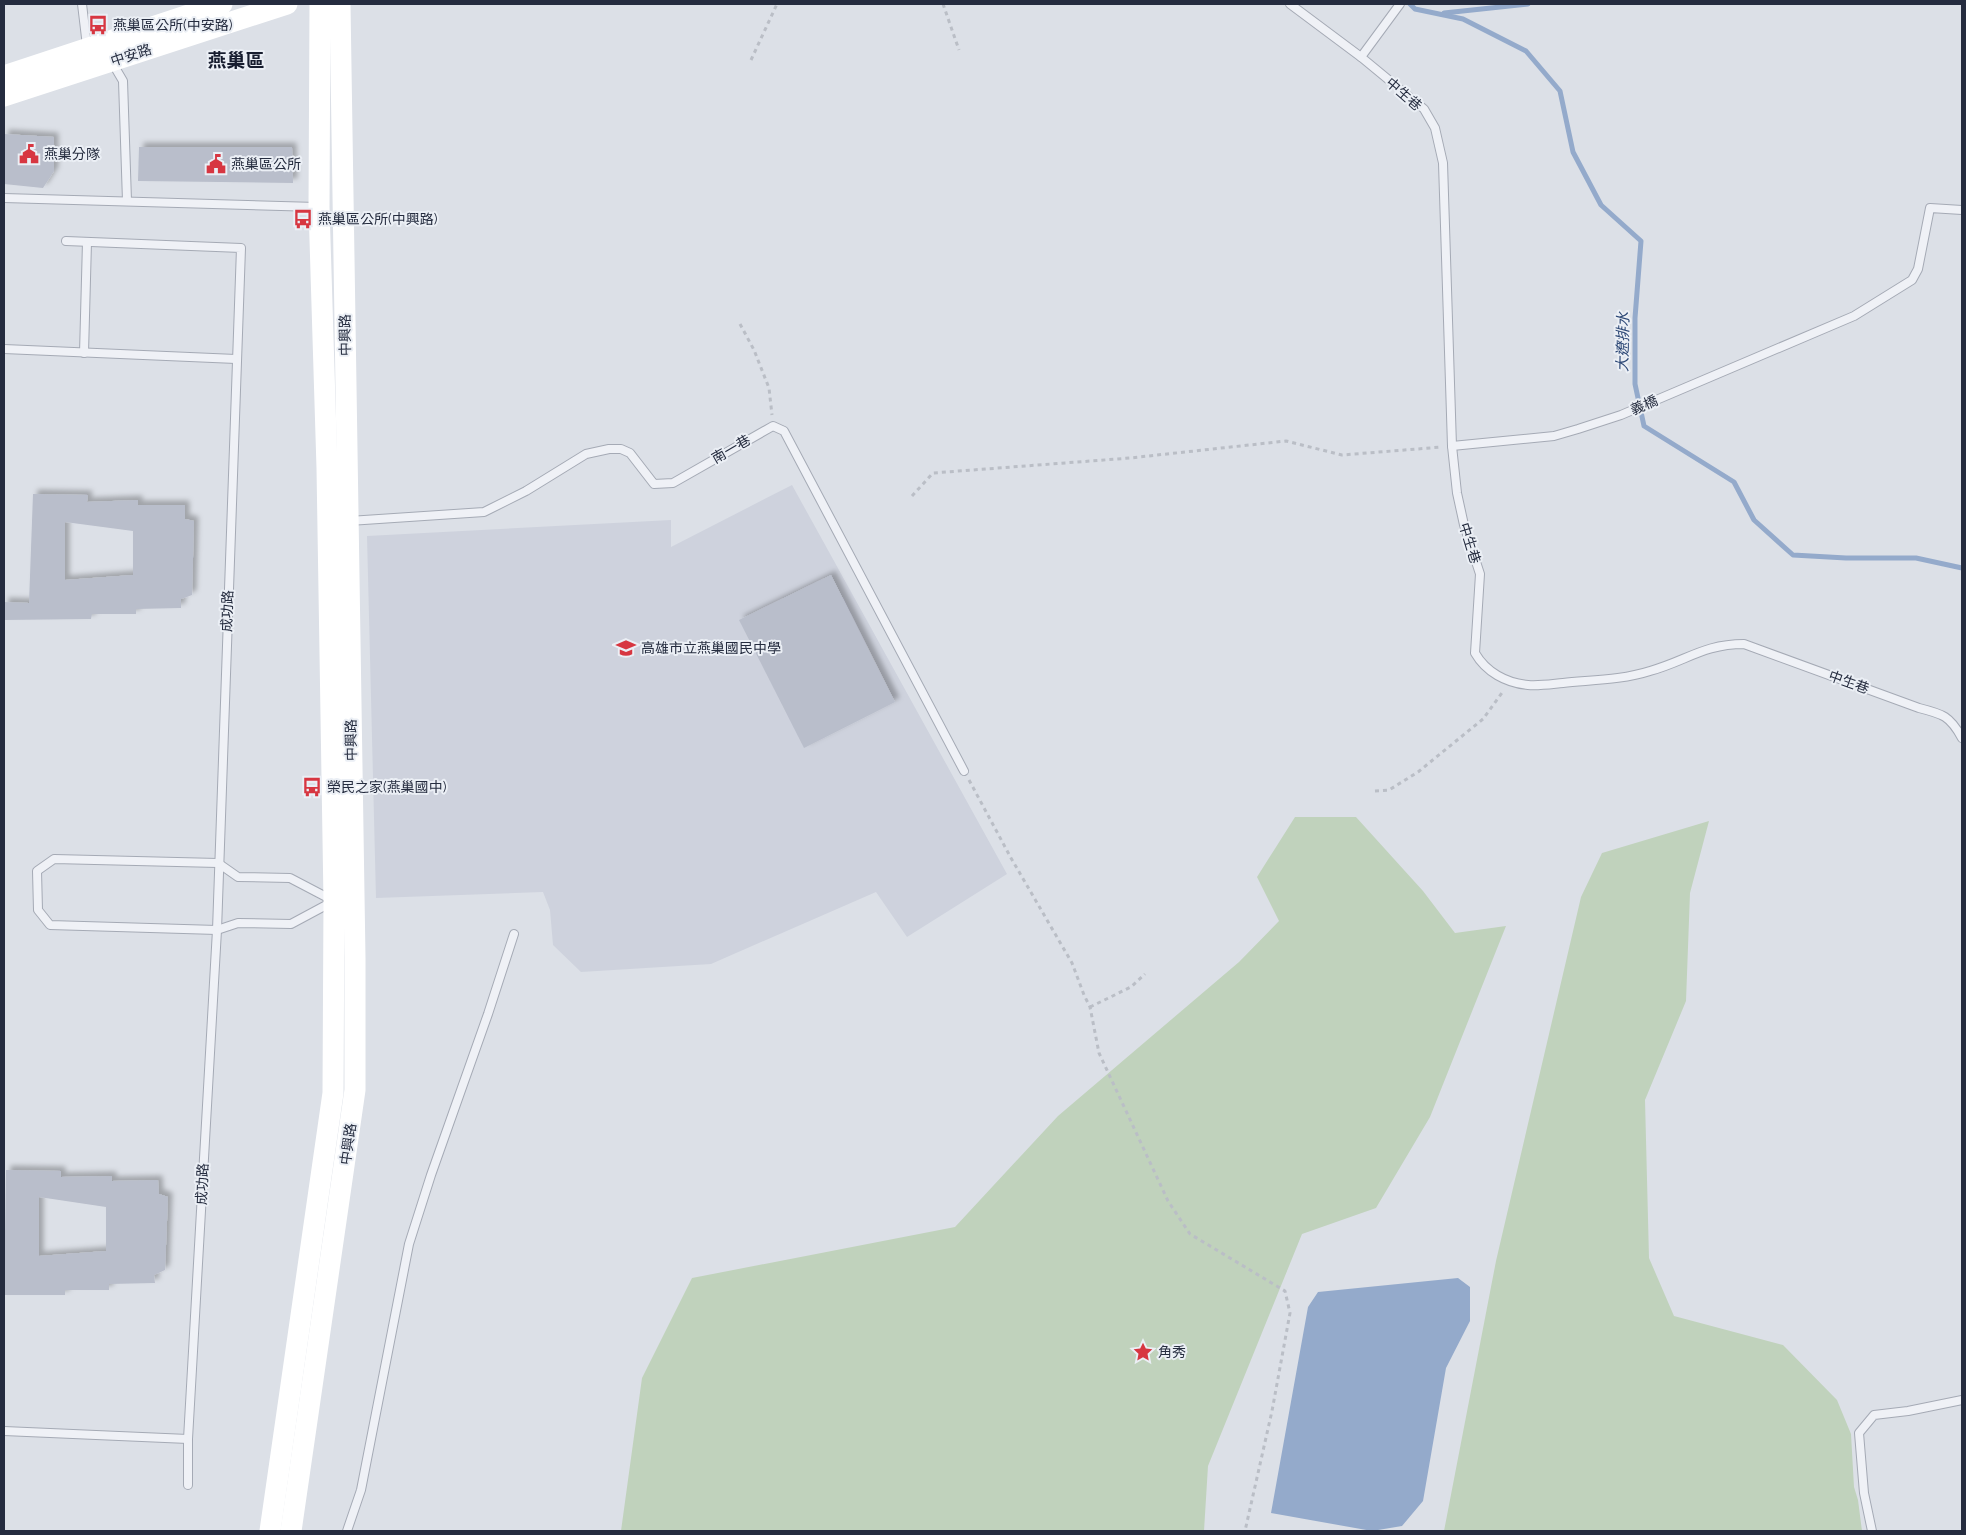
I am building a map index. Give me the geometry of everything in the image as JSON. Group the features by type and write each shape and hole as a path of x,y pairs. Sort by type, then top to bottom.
{"main road":[{"name":"中安路","path":"4,96 89,58 222,4"},
{"name":"中安路","path":"4,76 89,58 111,62 287,4"},
{"name":"中興路","path":"320,4 319,207 337,521"},
{"name":"中興路","path":"291,1531 355,1090 344,902 337,521 340,4"},
{"name":"中興路","path":"270,1531 333,1093 344,902"}],"lane":[{"path":"82,4 89,58"},
{"name":"中生巷","path":"1290,4 1361,57 1424,109 1435,128 1443,163 1452,446 1457,493 1464,525 1480,574 1475,653 1482,664 1493,673 1510,681 1529,686 1608,679 1650,672 1705,649 1727,644 1744,644 1920,708 1941,713 1954,725 1962,738"},
{"path":"1361,57 1398,6"},
{"path":"111,62 123,80 127,201"},
{"path":"4,198 319,207"},
{"name":"義橋","path":"1452,446 1554,436 1621,415 1854,316 1912,280 1918,269 1930,208 1962,210"},
{"name":"成功路","path":"66,241 241,248 216,930 188,1439 188,1485"},
{"path":"84,353 87,242"},
{"path":"4,349 236,359"},
{"path":"773,426 784,432 964,770"},
{"name":"南一巷","path":"337,521 484,512 526,491 586,454 609,449 621,450 630,454 654,484 672,483 773,426"},
{"path":"54,859 218,863 238,877 290,878 344,902 291,924 238,923 216,930 50,925 38,910 37,871 54,859"},
{"path":"347,1531 360,1490 409,1244 514,934"},
{"path":"1872,1531 1864,1492 1859,1433 1874,1415 1908,1411 1962,1400"},
{"path":"4,1431 188,1439"}],"path":[{"path":"751,60 777,4"},
{"path":"943,4 959,50"},
{"path":"740,324 754,350 769,388 773,426"},
{"path":"912,496 933,473 1130,458 1286,440 1342,455 1452,446"},
{"path":"1375,791 1389,790 1418,772 1483,719 1510,681"},
{"path":"964,770 1011,858 1072,963 1090,1006 1099,1053 1168,1201 1190,1234 1285,1291 1290,1313 1272,1410 1245,1531"},
{"path":"1090,1006 1131,987 1145,974"}],"shaded area":[{"name":"高雄市立燕巢國民中學","path":"792,485 1007,874 907,937 876,892 711,964 581,972 553,945 550,910 543,892 376,898 367,536 671,520 671,547"}],"green space":[{"path":"1295,817 1356,817 1423,891 1455,933 1506,926 1430,1117 1376,1208 1302,1234 1208,1466 1204,1531 621,1531 642,1378 692,1278 955,1227 1058,1116 1239,962 1279,921 1257,877"},
{"path":"1709,821 1690,893 1686,1001 1645,1100 1649,1258 1674,1316 1783,1345 1837,1400 1851,1434 1854,1487 1858,1500 1862,1531 1444,1531 1496,1261 1581,897 1602,853"}],"water":[{"path":"1458,1278 1470,1287 1470,1321 1446,1368 1423,1501 1402,1526 1372,1531 1271,1513 1308,1307 1318,1292"}],"building":[{"name":"燕巢分隊","path":"4,134 54,137 54,171 43,188 4,184"},
{"name":"燕巢區公所","path":"139,147 292,147 293,183 138,181"},
{"path":"33,494 88,495 87,502 138,500 138,505 185,505 185,519 194,521 192,595 181,599 181,608 136,609 136,614 92,614 91,619 4,620 4,602 29,603","holes":["65,522 133,531 133,575 65,580"]},
{"path":"831,575 895,702 804,748 739,620"},
{"path":"6,1170 61,1171 61,1177 112,1176 112,1181 158,1180 159,1194 168,1197 165,1270 154,1275 155,1283 109,1284 109,1290 65,1290 65,1295 4,1295","holes":["39,1197 106,1207 106,1251 39,1256"]}],"waterway":[{"name":"大遼排水","path":"1410,4 1415,9 1463,19 1526,51 1560,91 1573,152 1601,205 1641,241 1635,318 1635,384 1644,426 1734,482 1754,520 1793,555 1846,558 1916,558 1962,568"},
{"path":"1444,13 1528,4"}],"place":[{"name":"燕巢區公所(中安路)","path":"98,25"},
{"name":"燕巢分隊","path":"29,154"},
{"name":"燕巢區公所","path":"216,164"},
{"name":"燕巢區公所(中興路)","path":"303,219"},
{"name":"高雄市立燕巢國民中學","path":"626,648"},
{"name":"榮民之家(燕巢國中)","path":"312,787"},
{"name":"角秀","path":"1143,1352"}],"district":[{"name":"燕巢區","path":"236,60"}]}
